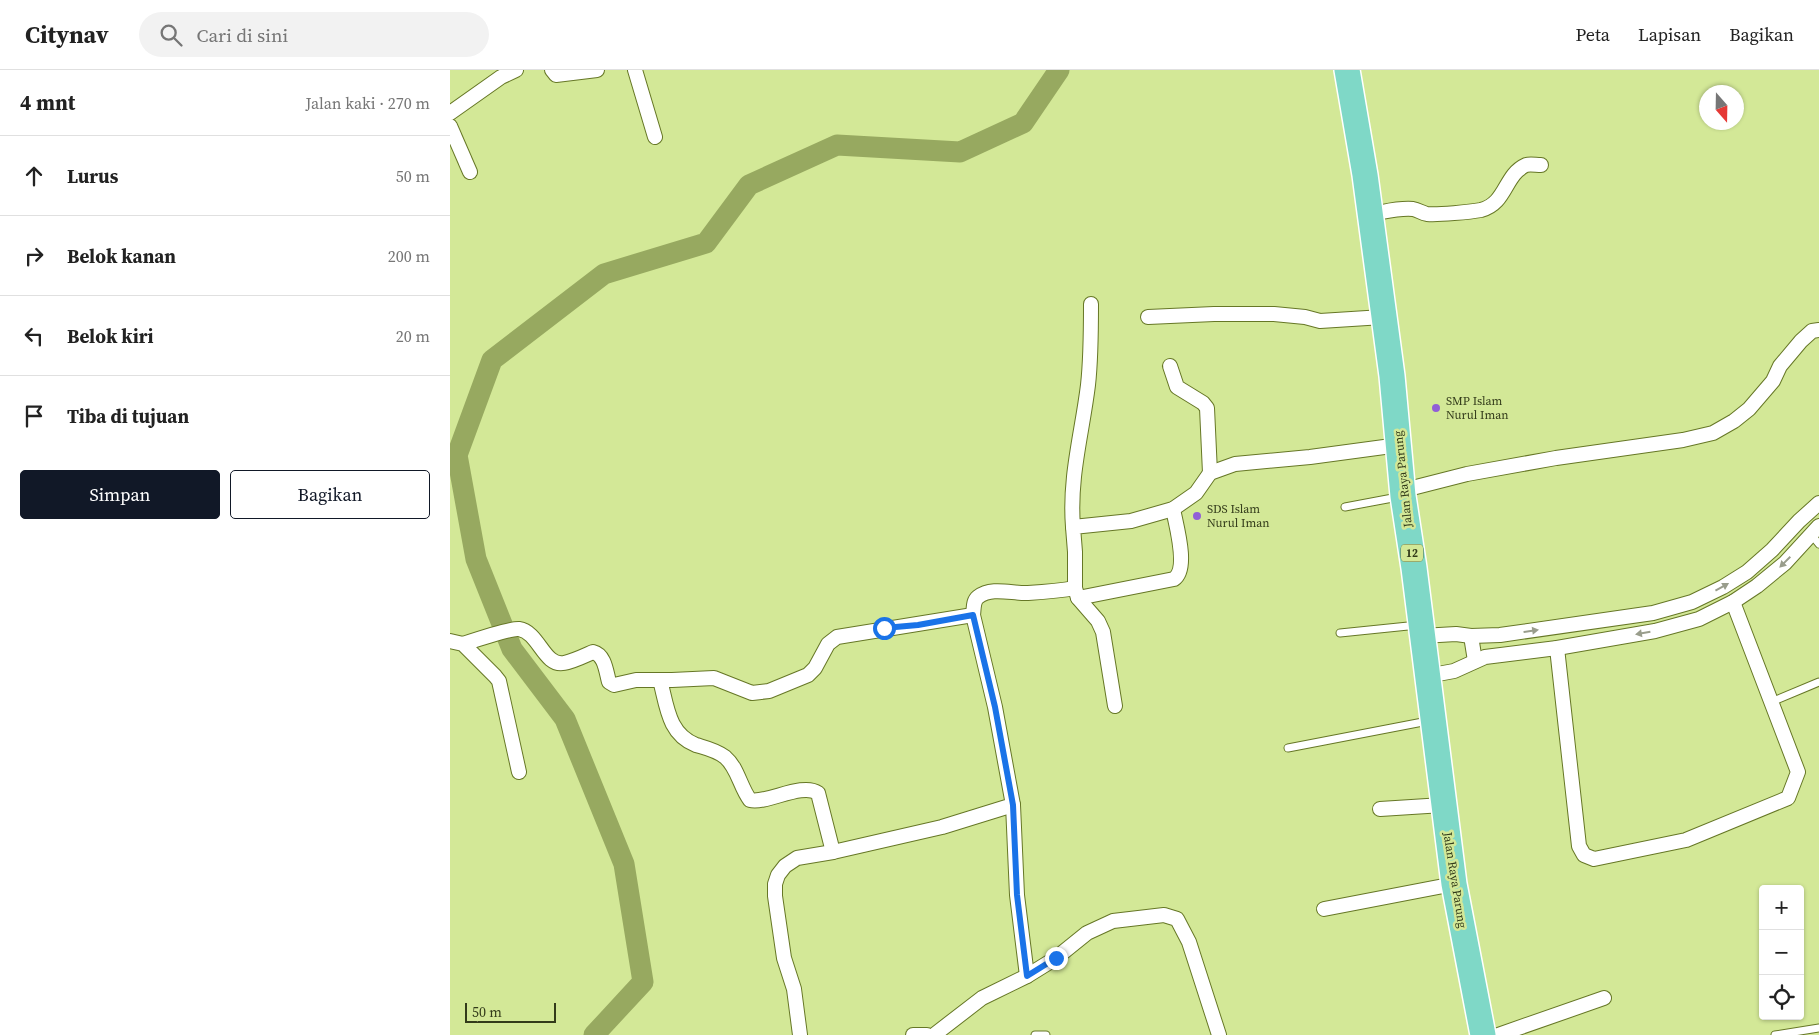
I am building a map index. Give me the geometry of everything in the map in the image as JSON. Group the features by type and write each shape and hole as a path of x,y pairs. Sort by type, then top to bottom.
{"highway":[{"name":"Jalan Raya Parung","path":"1347,70 1385,282 1427,632 1497,1035"},
{"name":"Jalan Raya Parung","path":"1360,70 1373,139 1382,212 1385,282 1383,317 1399,445 1410,492"},
{"name":"Jalan Raya Parung","path":"1434,675 1433,720 1443,805 1454,884 1484,1035"}],"street":[{"path":"450,112 501,77 516,70"},
{"path":"552,70 556,75 597,70"},
{"path":"634,70 655,137"},
{"path":"450,126 470,172"},
{"path":"1382,212 1403,208 1415,209 1426,214 1481,210 1492,205 1501,197 1514,174 1527,165 1541,165"},
{"path":"1091,304 1092,348 1072,495 1073,527 1077,593 1098,621 1103,632 1115,706"},
{"path":"1148,317 1274,314 1304,317 1320,321 1383,317"},
{"path":"1410,492 1466,474 1556,458 1683,440 1713,433 1750,409 1773,381 1780,366 1801,341 1812,331 1819,330"},
{"path":"1170,366 1177,387 1203,403 1206,408 1210,473"},
{"path":"1073,527 1131,521 1172,509 1196,493 1210,473 1235,464 1310,457 1399,445"},
{"path":"1427,632 1471,636 1500,635 1653,614 1692,602 1723,587 1747,572 1772,550 1799,521 1817,508"},
{"path":"1027,976 1017,895 1013,805 995,707 973,615 976,599 985,593 996,591 1077,593 1174,580 1178,577 1181,566 1181,547 1172,509"},
{"path":"1434,675 1454,671 1475,661 1502,654 1556,648 1655,631 1698,619 1758,586 1816,535"},
{"path":"1692,602 1698,619"},
{"path":"1556,648 1579,846 1584,855 1594,859 1686,840 1788,798 1798,772 1732,602"},
{"path":"462,642 519,629 530,634 550,659 556,663 563,663 593,652 598,653 602,658 609,682 614,685 636,680 714,678 752,693 769,691 808,675 815,668 828,644 836,637 973,615"},
{"path":"1500,635 1502,654"},
{"path":"1471,636 1475,661"},
{"path":"462,642 499,681 519,772"},
{"path":"660,680 671,722 677,732 685,739 719,752 726,758 737,774 750,800 761,801 780,794 813,790 818,793 833,852"},
{"path":"800,1035 794,988 784,958 775,896 775,884 778,875 785,866 797,858 833,852 942,827 1013,805"},
{"path":"1380,808 1443,805"},
{"path":"1324,909 1454,884"},
{"path":"934,1035 982,998 1027,976 1056,958 1087,932 1113,920 1151,916 1171,917 1182,926 1219,1035"},
{"path":"1497,1035 1604,998"},
{"path":"913,1035 927,1035"}],"lane":[{"path":"1345,507 1410,492"},
{"path":"1340,633 1427,632"},
{"path":"1771,702 1819,682"},
{"path":"1288,748 1433,720"},
{"path":"1775,1035 1819,1028"},
{"path":"1035,1035 1046,1035"}],"waterway":[{"path":"594,1035 643,982 624,864 565,719 512,649 476,559 457,455 492,360 604,274 706,243 749,185 837,145 960,152 1023,123 1059,70"}],"place":[{"name":"SMP Islam Nurul Iman","path":"1436,408"},
{"name":"SDS Islam Nurul Iman","path":"1197,516"}],"route":[{"path":"884,628 918,625 973,615 995,707 1013,805 1017,895 1027,976 1056,958"}]}
